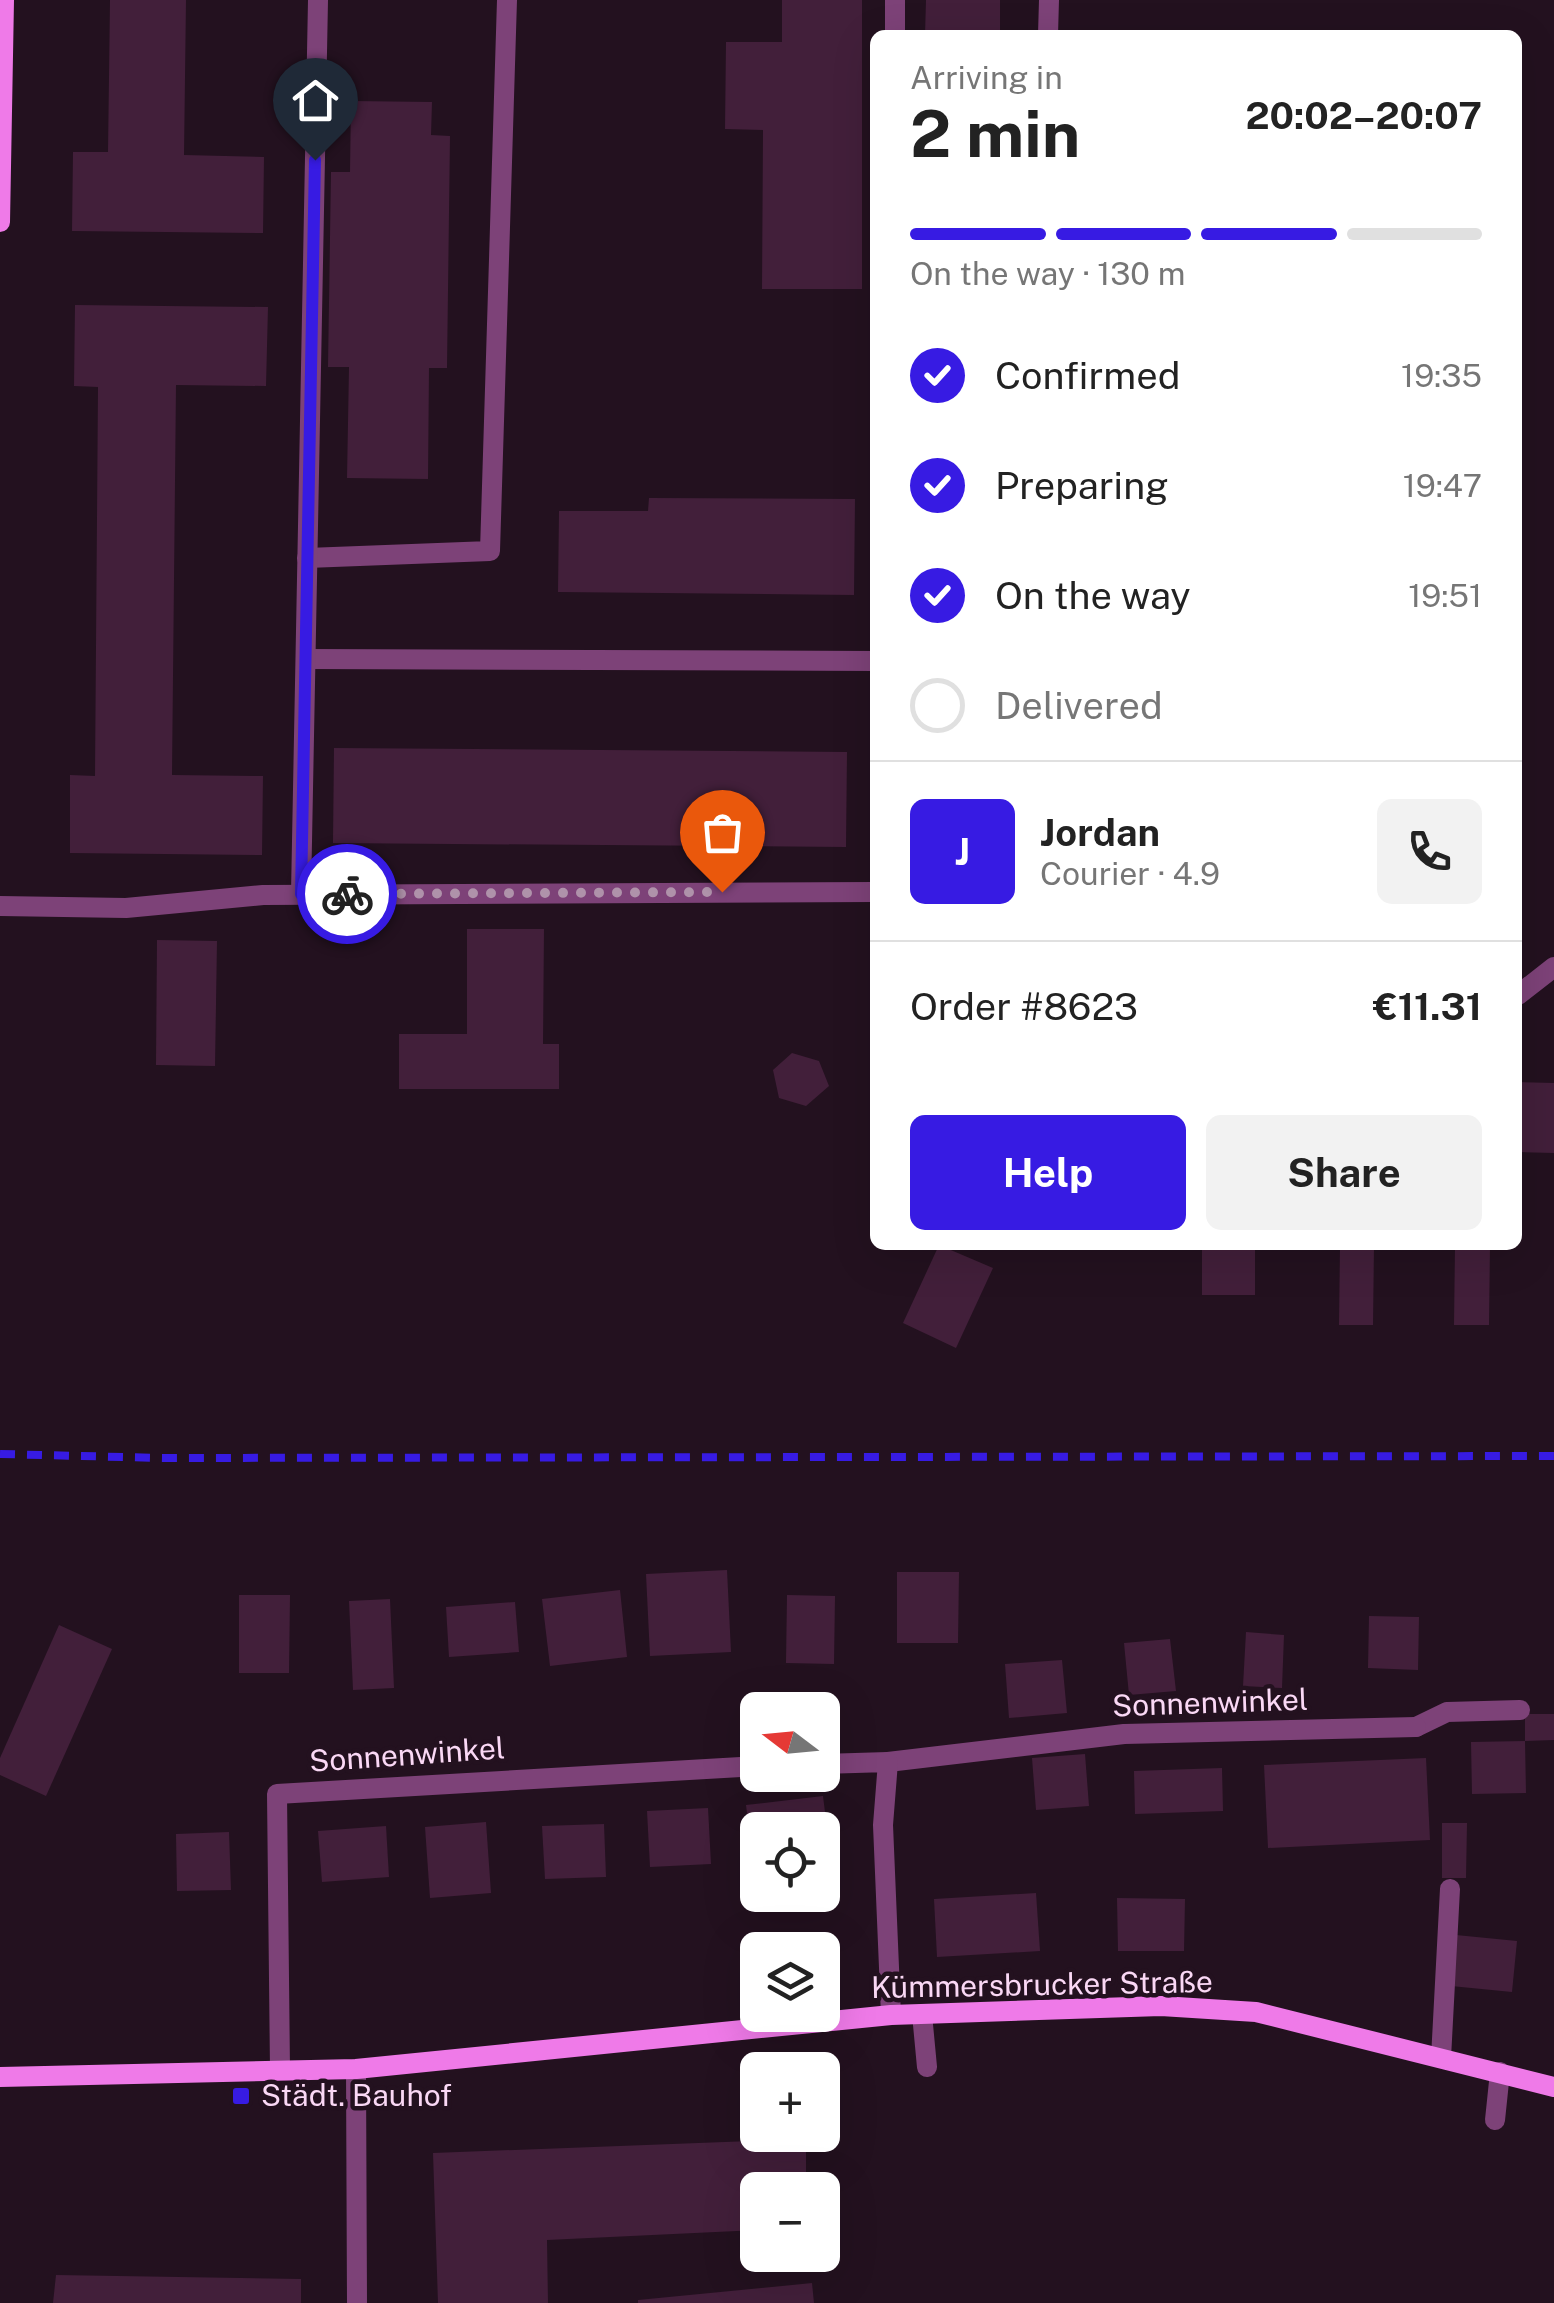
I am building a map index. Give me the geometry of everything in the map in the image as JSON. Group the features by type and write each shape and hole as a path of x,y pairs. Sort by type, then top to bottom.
{"street":[{"path":"0,222 4,0"},
{"path":"301,894 318,0"},
{"path":"307,558 490,551 506,0"},
{"path":"895,0 895,30"},
{"path":"1048,30 1049,0"},
{"path":"306,660 870,661"},
{"path":"0,906 126,908 301,894 870,892"},
{"path":"1522,992 1554,967"},
{"name":"Sonnenwinkel","path":"840,1763 888,1762 1124,1734 1416,1727 1447,1712 1520,1710"},
{"path":"888,1762 883,1825 891,2015"},
{"name":"Sonnenwinkel","path":"280,2070 276,1794 614,1771 740,1767"},
{"path":"1433,2056 1450,1889"},
{"name":"Kümmersbrucker Straße","path":"0,2077 356,2068 891,2015 1161,2006 1256,2012 1554,2087"},
{"path":"922,2014 927,2066"},
{"path":"356,2068 357,2303"},
{"path":"1495,2120 1500,2072"}],"building":[{"path":"110,0 186,0 184,155 264,157 263,233 72,231 73,152 108,152"},
{"path":"782,0 862,0 862,289 762,289 763,130 725,129 726,42 782,42"},
{"path":"926,0 1000,0 1000,30 925,30"},
{"path":"351,101 432,102 431,135 450,136 447,368 429,368 428,479 347,478 349,367 328,367 331,172 350,172"},
{"path":"75,305 268,307 266,386 176,385 172,775 263,776 262,855 70,853 70,775 95,776 98,387 74,386"},
{"path":"649,498 855,499 854,595 558,592 559,511 648,511"},
{"path":"334,748 847,752 846,847 333,843"},
{"path":"467,929 544,929 543,1044 559,1044 559,1089 399,1089 399,1034 467,1034"},
{"path":"157,940 217,941 215,1066 156,1065"},
{"path":"792,1053 819,1061 829,1086 806,1106 779,1098 773,1070"},
{"path":"1522,1082 1554,1083 1554,1153 1522,1152"},
{"path":"937,1250 951,1250 993,1268 956,1348 903,1323"},
{"path":"1202,1250 1255,1250 1255,1295 1202,1295"},
{"path":"1340,1250 1374,1250 1373,1325 1339,1325"},
{"path":"1455,1250 1490,1250 1489,1325 1454,1325"},
{"path":"727,1570 731,1652 650,1656 646,1574"},
{"path":"897,1572 959,1572 958,1643 897,1643"},
{"path":"620,1590 627,1657 550,1666 542,1599"},
{"path":"239,1595 290,1595 289,1673 239,1673"},
{"path":"787,1595 835,1596 834,1664 786,1663"},
{"path":"390,1599 394,1688 353,1690 349,1601"},
{"path":"515,1602 519,1652 449,1657 446,1607"},
{"path":"1369,1616 1419,1617 1418,1670 1368,1668"},
{"path":"59,1625 112,1649 46,1796 0,1775 0,1758"},
{"path":"1246,1632 1284,1635 1282,1688 1243,1686"},
{"path":"1170,1639 1176,1691 1129,1695 1124,1643"},
{"path":"1062,1660 1067,1713 1009,1718 1005,1664"},
{"path":"1525,1714 1554,1714 1554,1740 1525,1741"},
{"path":"1525,1741 1526,1793 1472,1794 1471,1742"},
{"path":"1085,1754 1089,1806 1036,1810 1032,1758"},
{"path":"1426,1758 1430,1840 1268,1848 1264,1765"},
{"path":"1222,1768 1223,1811 1135,1814 1134,1771"},
{"path":"823,1796 825,1812 747,1812 746,1805"},
{"path":"708,1808 711,1864 650,1867 647,1811"},
{"path":"486,1822 491,1893 430,1898 425,1827"},
{"path":"1442,1823 1467,1823 1466,1878 1442,1878"},
{"path":"604,1824 606,1877 545,1879 542,1826"},
{"path":"386,1826 389,1877 322,1882 318,1831"},
{"path":"229,1832 231,1890 177,1891 176,1834"},
{"path":"1036,1893 1040,1951 937,1957 934,1899"},
{"path":"1117,1898 1185,1899 1184,1951 1118,1951"},
{"path":"1456,1935 1517,1941 1512,1992 1451,1986"},
{"path":"740,2141 740,2152 806,2152 806,2172 740,2172 740,2231 547,2240 548,2303 438,2303 433,2153"},
{"path":"56,2275 301,2279 301,2303 53,2303"},
{"path":"812,2283 814,2303 638,2303 638,2300"}],"railway":[{"path":"0,1454 162,1458 1554,1456"}],"way so far":[{"path":"347,894 722,892"}],"place":[{"name":"Städt. Bauhof","path":"241,2096"}],"route":[{"path":"315,160 301,894 347,894"}]}
